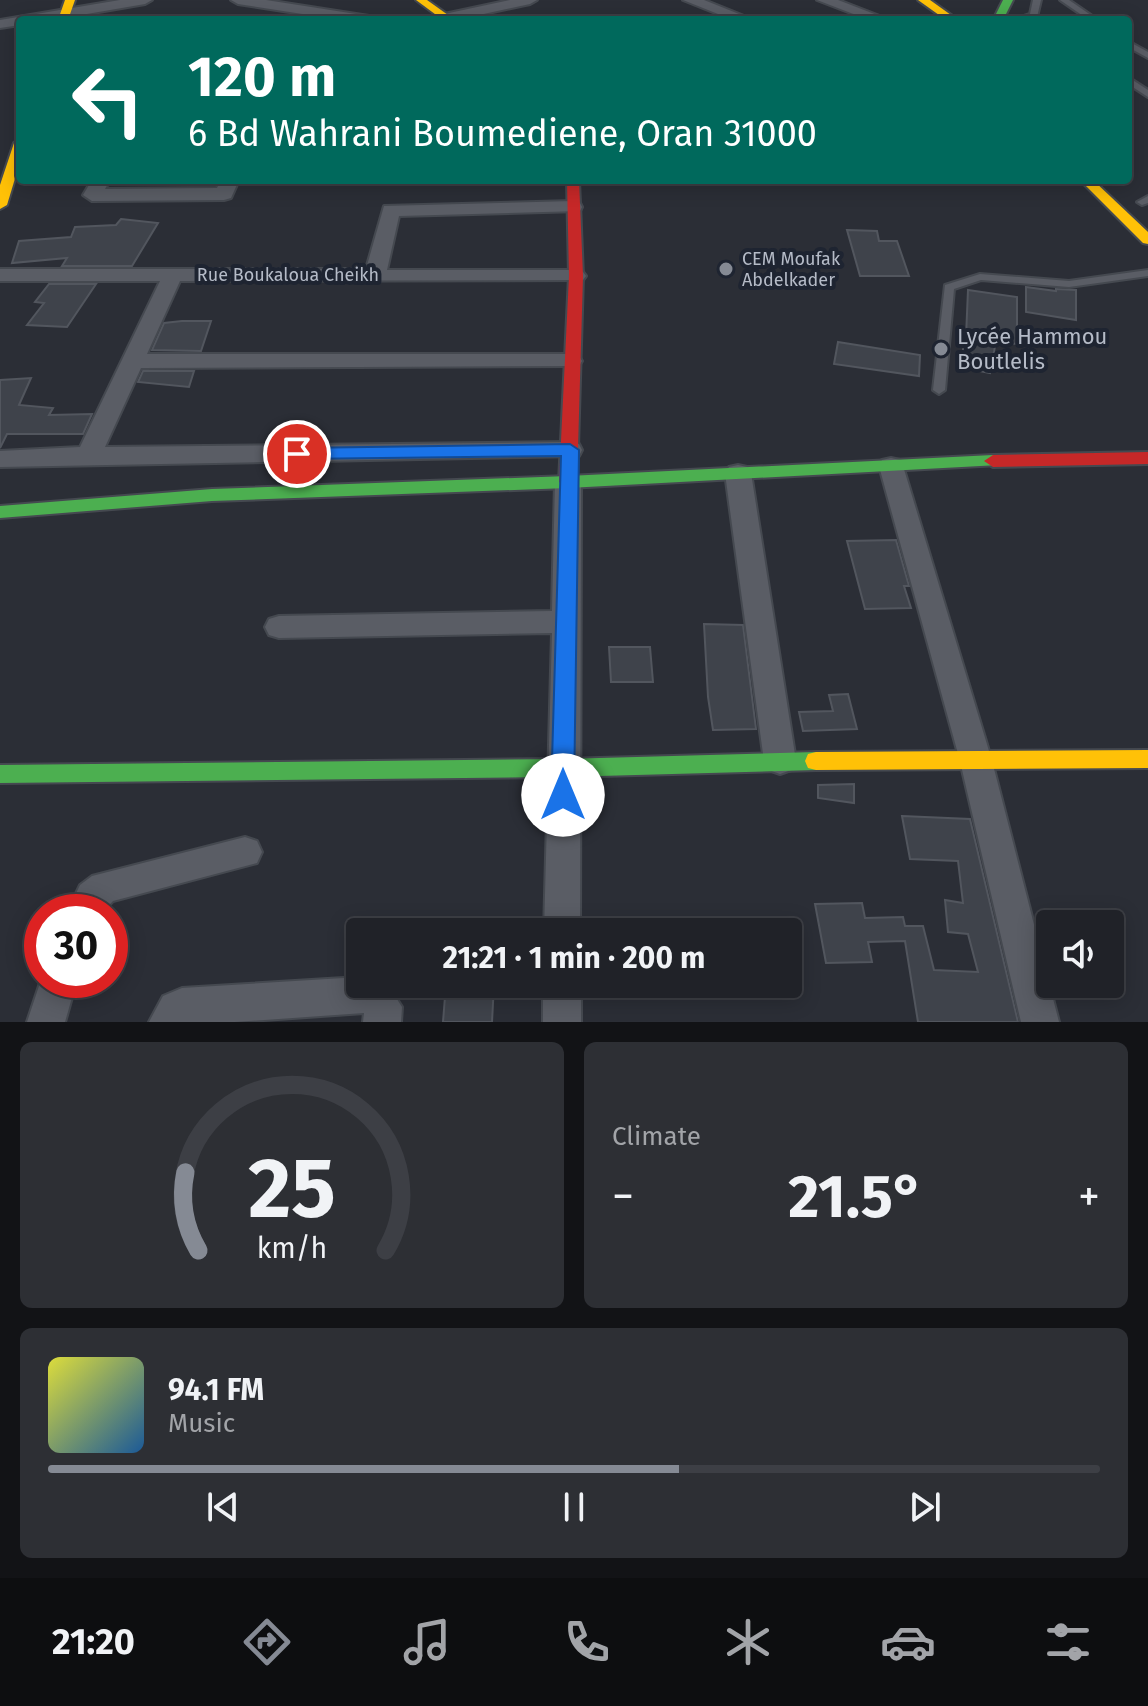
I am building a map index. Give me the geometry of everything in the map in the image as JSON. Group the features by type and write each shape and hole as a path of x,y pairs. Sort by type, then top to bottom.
{"street":[{"path":"42,16 145,0"},
{"path":"238,0 343,16"},
{"path":"421,0 440,16"},
{"path":"458,16 530,0"},
{"path":"690,0 736,16"},
{"path":"923,0 947,16"},
{"path":"834,1 873,16"},
{"path":"0,205 16,155"},
{"path":"99,184 92,195 224,194 228,184"},
{"path":"562,918 568,482 576,276 573,184"},
{"path":"1090,184 1148,240"},
{"path":"375,275 391,210 573,207"},
{"name":"Rue Boukaloua Cheikh","path":"0,275 576,276"},
{"path":"89,455 173,275"},
{"path":"132,361 571,361"},
{"path":"0,459 89,455 570,450"},
{"path":"0,512 180,496 1148,458"},
{"path":"891,466 976,761 1040,1022"},
{"path":"738,473 780,761"},
{"path":"279,627 565,622"},
{"path":"0,774 563,768 780,761 1148,759"},
{"path":"95,894 104,887 245,852"},
{"path":"168,1022 176,1009 182,1007 366,995 375,998 383,1007 382,1022"},
{"path":"46,1022 53,998"},
{"path":"562,998 562,1022"}],"lane":[{"path":"1064,0 1088,16"},
{"path":"939,390 949,287 980,277 1069,284 1148,273"}],"building":[{"path":"121,219 158,223 132,266 62,266 67,258 12,263 19,241 71,237 75,227 116,225"},
{"path":"847,230 877,231 879,241 897,241 909,276 860,276"},
{"path":"49,284 96,284 67,327 27,325 44,303 35,302"},
{"path":"1026,287 1076,290 1076,320 1026,312"},
{"path":"968,290 1017,297 1017,344 996,341 990,373 959,367 966,337"},
{"path":"211,321 201,351 152,350 164,323"},
{"path":"838,342 920,355 919,376 834,364"},
{"path":"143,371 194,371 189,387 138,382"},
{"path":"31,378 19,405 53,408 49,415 92,414 83,434 7,434 0,448 0,380"},
{"path":"896,540 909,586 904,586 911,608 865,609 847,541"},
{"path":"704,624 743,625 756,729 713,730"},
{"path":"609,647 650,647 653,682 611,682"},
{"path":"848,694 857,729 803,731 799,712 833,711 829,695"},
{"path":"854,784 854,803 818,798 818,785"},
{"path":"902,816 970,819 1018,1022 918,1022 905,941 868,942 872,962 826,963 815,904 862,903 865,918 903,917 905,926 923,926 934,970 978,972 968,934 948,932 945,900 963,903 958,861 910,859"},
{"path":"445,998 493,998 492,1022 443,1022"}],"traffic: fast":[{"path":"1000,16 1008,0"},
{"path":"0,512 212,495 568,482 993,461"},
{"path":"0,774 563,768 816,761"}],"traffic: slow":[{"path":"64,16 70,0"},
{"path":"421,0 444,16"},
{"path":"923,0 947,16"},
{"path":"0,205 16,155"},
{"path":"1090,184 1148,240"},
{"path":"816,761 1148,759"}],"traffic: jam":[{"path":"568,482 576,276 573,184"},
{"path":"993,461 1148,458"}],"place":[{"name":"CEM Moufak Abdelkader","path":"726,269"},
{"name":"Lycée Hammou Boutlelis","path":"941,349"}],"route":[{"path":"297,454 570,450 563,795"}]}
